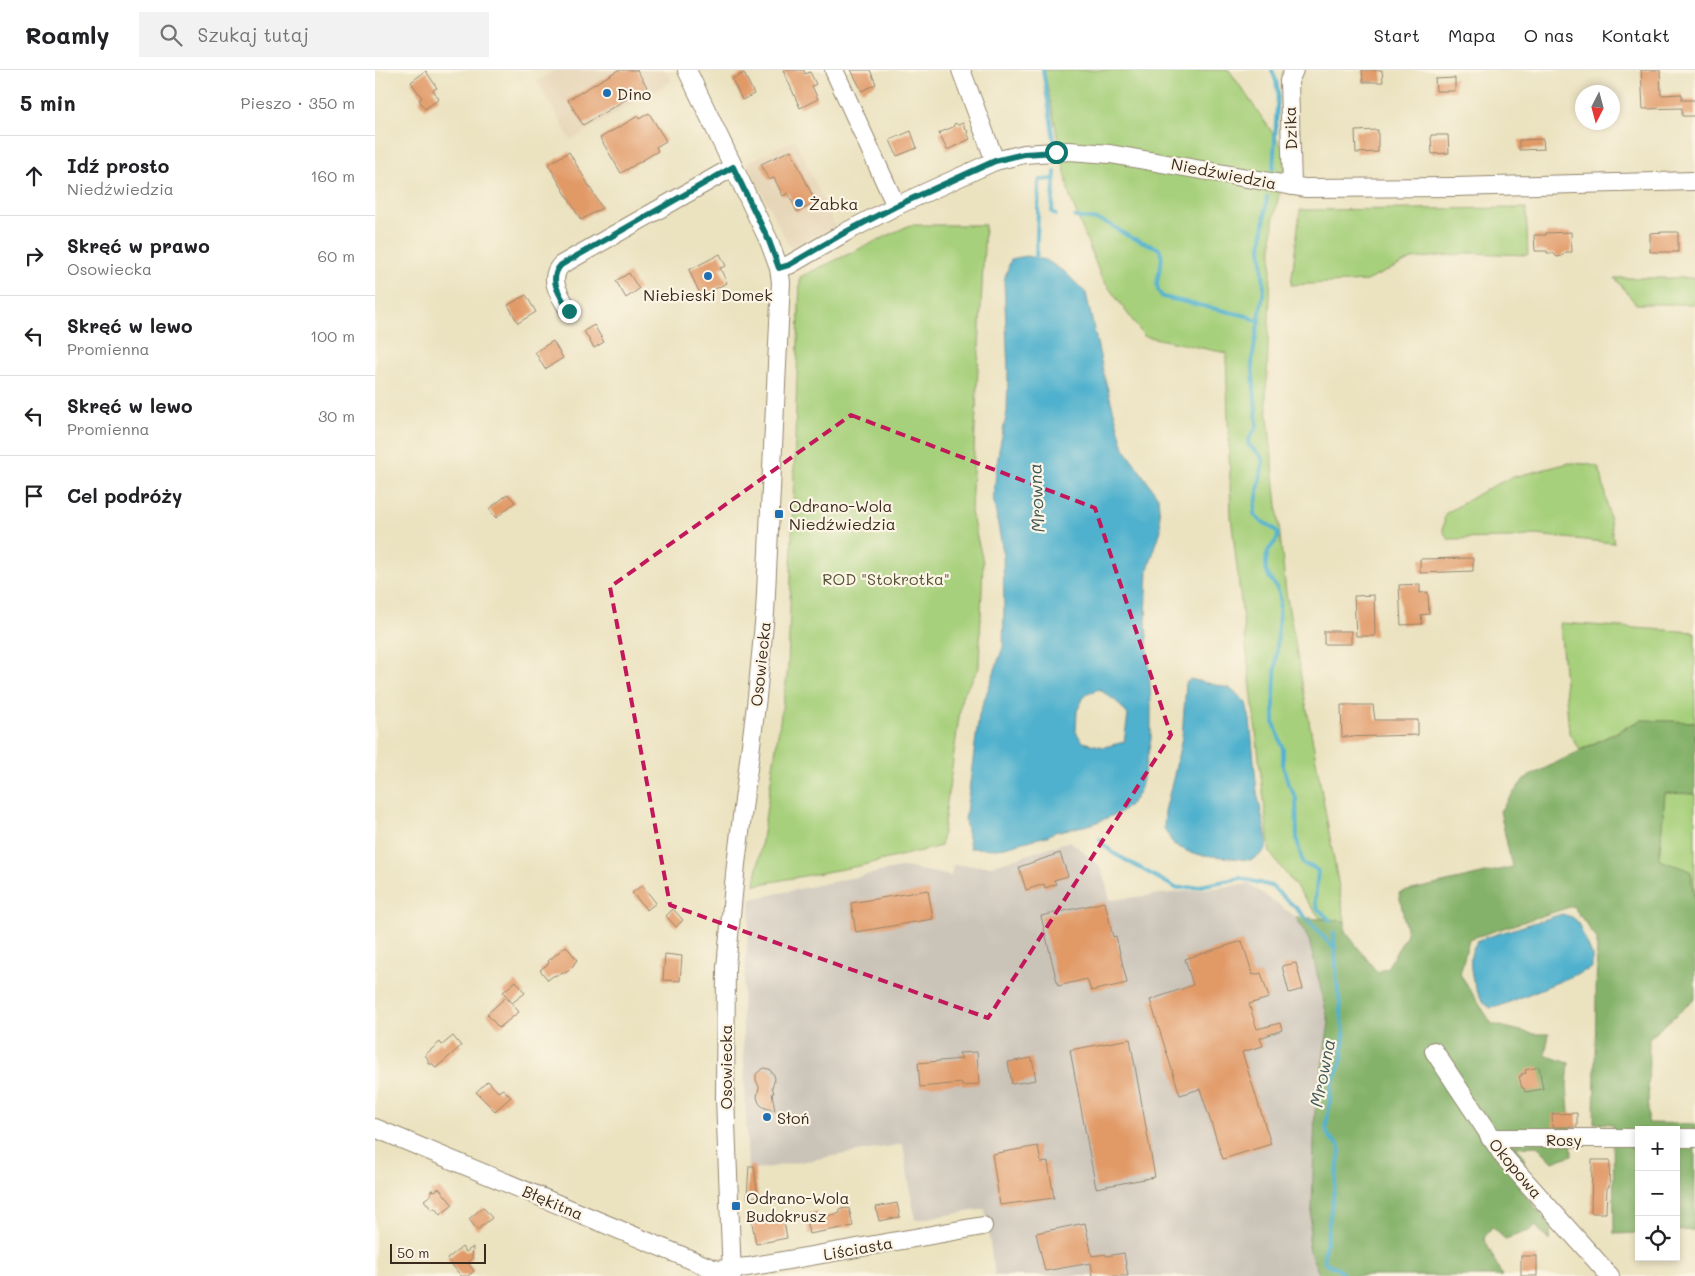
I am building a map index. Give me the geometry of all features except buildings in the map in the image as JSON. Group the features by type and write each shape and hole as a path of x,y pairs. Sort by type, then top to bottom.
{"street":[{"name":"Osowiecka","path":"687,70 769,241 779,268 781,282 765,613 757,697 738,846 727,967 725,1097 732,1273"},
{"path":"834,70 896,206"},
{"path":"961,70 995,161"},
{"name":"Dzika","path":"1292,186 1289,81 1294,70"},
{"name":"Niedźwiedzia","path":"779,268 789,265 896,206 995,161 1024,154 1056,152 1110,154 1305,188 1454,187 1695,181"},
{"path":"569,311 555,281 555,274 561,265 733,167"},
{"name":"Okopowa","path":"1434,1051 1490,1138 1510,1164 1610,1276"},
{"name":"Błękitna","path":"375,1128 716,1270 732,1273"},
{"name":"Rosy","path":"1490,1138 1635,1138"},
{"path":"1680,1138 1695,1138"},
{"name":"Liściasta","path":"732,1273 983,1226"}],"highlighted area":[{"path":"851,415 1095,508 1171,735 988,1018 670,905 610,587"}],"shaded area":[{"path":"556,70 666,70 672,81 571,140 537,81"},
{"path":"795,139 835,226 790,248 747,163"},
{"path":"1070,841 1101,867 1110,900 1249,884 1296,917 1309,940 1329,1023 1315,1112 1312,1209 1308,1247 1320,1276 995,1276 985,1209 915,1220 903,1144 748,1171 742,1008 751,899 904,867 951,876 953,865 991,866"}],"green space":[{"path":"1044,70 1229,70 1288,155 1273,221 1266,398 1286,593 1345,921 1320,918 1270,853 1231,516 1226,353 1144,336 1101,277 1070,197"},
{"path":"1526,208 1528,255 1469,253 1412,259 1366,281 1291,285 1300,210"},
{"name":"ROD \"Stokrotka\"","path":"910,225 985,225 971,512 983,562 979,668 962,696 941,846 859,866 755,885 788,669 800,277"},
{"path":"1615,278 1695,278 1695,304 1636,304"},
{"path":"1569,463 1598,467 1602,477 1614,543 1535,535 1511,538 1448,539 1443,531 1445,514 1485,490 1510,478"},
{"path":"1560,623 1695,632 1695,722 1641,720 1580,750 1569,733"},
{"path":"1641,720 1695,722 1695,794 1665,793 1659,860 1691,871 1695,905 1695,999 1649,1038 1648,1123 1695,1124 1695,1230 1680,1231 1680,1126 1635,1126 1635,1233 1614,1234 1613,1124 1594,1123 1597,939 1573,906 1469,939 1460,974 1492,1024 1533,1034 1549,1034 1545,1055 1569,1063 1567,1085 1572,1155 1553,1162 1537,1146 1516,1147 1525,1156 1520,1188 1551,1227 1549,1241 1535,1225 1529,1231 1505,1239 1492,1227 1484,1238 1502,1276 1320,1276 1308,1247 1312,1209 1315,1112 1329,1023 1309,940 1296,917 1345,921 1345,931 1377,972 1387,968 1407,934 1399,893 1512,867 1500,811 1524,779"},
{"path":"1665,792 1695,794 1695,905 1691,871 1659,860"}],"water":[{"path":"1026,256 1046,260 1066,273 1086,293 1105,379 1124,448 1158,497 1161,530 1148,569 1146,621 1151,703 1151,739 1141,788 1135,799 1123,811 1093,824 1055,832 1047,836 997,849 970,848 965,820 979,715 1003,647 1003,552 993,498 999,450 1007,412 1008,371 1004,280 1011,259","holes":["1099,689 1117,702 1128,715 1124,742 1104,747 1083,742 1076,732 1077,711 1085,695"]},
{"path":"1190,679 1229,688 1246,703 1250,720 1257,792 1267,840 1266,849 1259,856 1250,860 1193,854 1173,844 1164,828 1165,811 1182,737 1186,683"},
{"path":"1562,914 1572,917 1577,921 1592,955 1592,968 1500,1006 1490,1008 1480,997 1473,982 1471,958 1473,948 1478,940"}],"waterway":[{"name":"Mrowna","path":"1043,70 1054,140"},
{"name":"Mrowna","path":"1272,70 1278,92 1273,169"},
{"name":"Mrowna","path":"1055,172 1052,212 1056,215"},
{"name":"Mrowna","path":"1036,263 1039,183 1040,180 1054,179"},
{"name":"Mrowna","path":"1267,197 1261,248 1264,288 1252,361 1257,426 1248,444 1259,454 1263,462 1254,514 1278,534 1277,539 1268,551 1266,563 1267,573 1277,588 1280,598 1274,723 1283,749 1283,766 1288,783 1296,798 1297,840 1303,864 1313,867 1318,871 1315,901 1317,908 1330,920"},
{"name":"Mrowna","path":"1075,217 1098,220 1111,225 1128,236 1158,248 1162,260 1157,285 1163,297 1247,316 1259,322"},
{"name":"Mrowna","path":"1100,839 1113,853 1176,888 1195,887 1240,878 1271,886 1295,907 1335,949"},
{"name":"Mrowna","path":"1334,933 1337,984 1344,1033 1342,1060 1332,1084 1326,1128 1329,1136 1339,1145 1340,1151 1324,1256 1325,1262 1338,1269 1344,1276"}],"place":[{"name":"Dino","path":"607,93"},
{"name":"Żabka","path":"799,203"},
{"name":"Niebieski Domek","path":"708,276"},
{"name":"Odrano-Wola Niedźwiedzia","path":"779,514"},
{"name":"Słoń","path":"767,1117"},
{"name":"Odrano-Wola Budokrusz","path":"736,1206"}],"route":[{"path":"569,311 556,287 555,274 561,265 733,167 769,241 779,268 807,256 844,233 947,181 995,161 1024,154 1056,152"}]}
